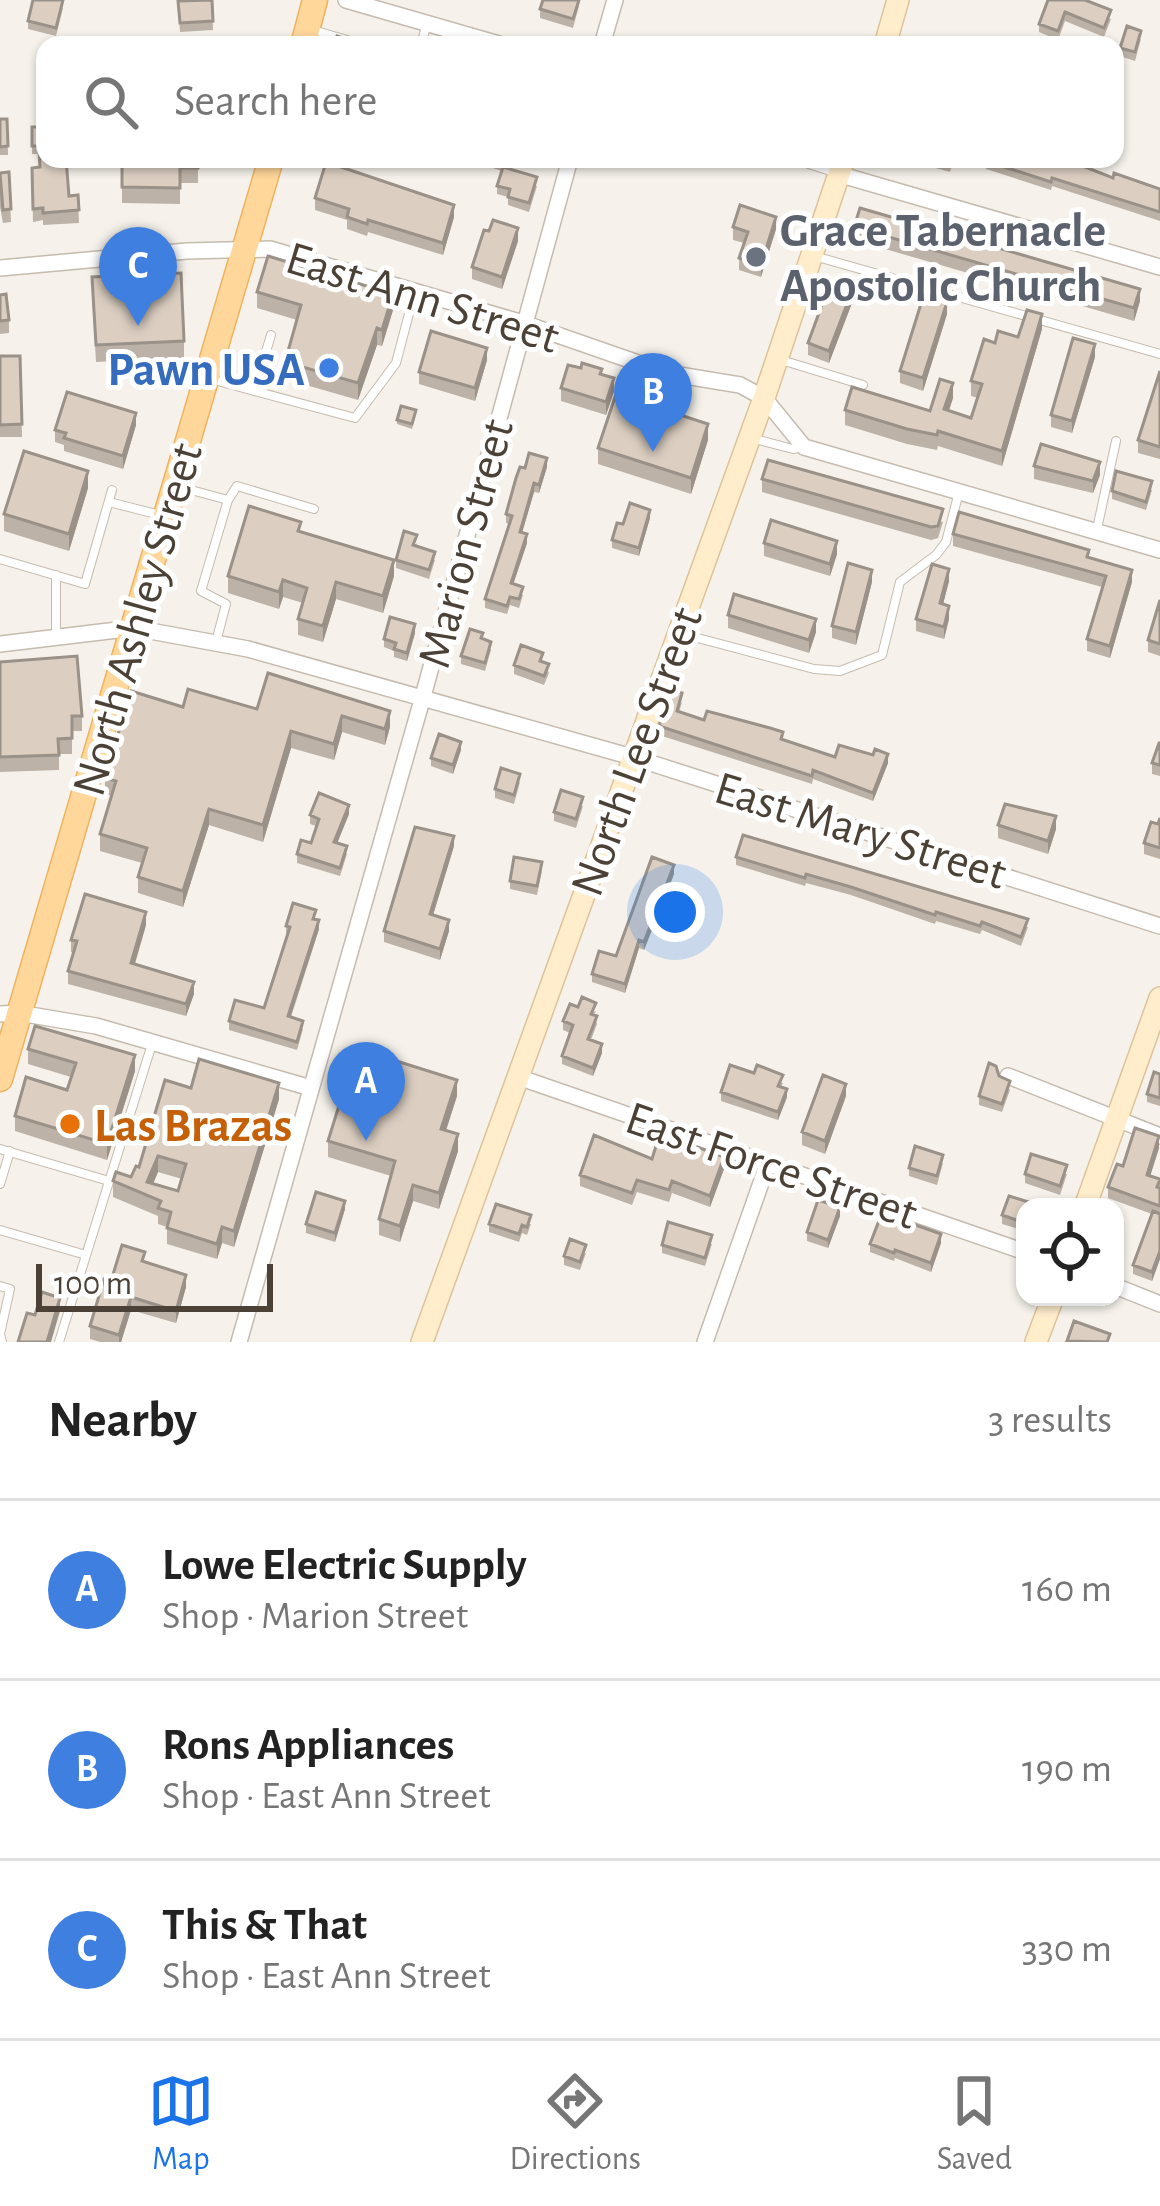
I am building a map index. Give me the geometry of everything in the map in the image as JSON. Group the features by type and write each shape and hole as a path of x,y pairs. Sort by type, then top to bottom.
{"main road":[{"path":"305,36 315,0"},
{"name":"North Ashley Street","path":"0,1079 9,1014 134,628 268,168"}],"street":[{"path":"346,0 472,36"},
{"path":"605,36 615,0"},
{"name":"Marion Street","path":"239,1342 567,168"},
{"name":"North Lee Street","path":"422,1342 764,398 840,168"},
{"path":"847,168 1160,267"},
{"name":"East Ann Street","path":"0,268 270,249 523,322 667,373 740,385 764,398"},
{"path":"764,398 804,447 1160,550"},
{"name":"East Mary Street","path":"0,644 134,628 216,644 632,757 1160,926"},
{"path":"1088,1198 1160,998"},
{"path":"9,1014 97,1026 310,1088"},
{"name":"East Force Street","path":"518,1076 1016,1249"},
{"path":"1008,1076 1160,1136"},
{"path":"705,1342 768,1163"},
{"path":"1124,1290 1160,1304"},
{"path":"1036,1342 1049,1306"}],"lane":[{"path":"424,36 428,23"},
{"path":"812,255 1160,354"},
{"path":"206,378 356,418 396,363 415,291"},
{"path":"254,391 271,335"},
{"path":"777,359 862,386"},
{"path":"749,437 793,449 804,447"},
{"path":"1097,531 1116,441"},
{"path":"175,485 228,500"},
{"path":"216,644 226,604 200,592 228,500 237,486 314,509"},
{"path":"0,559 86,584 112,490"},
{"path":"678,632 814,669 840,670 882,655 900,582 946,542 959,492"},
{"path":"109,502 165,516"},
{"path":"56,575 56,639"},
{"path":"59,1342 153,1042"},
{"path":"0,1184 5,1150 110,1181"},
{"path":"0,1230 86,1255"},
{"path":"0,1286 10,1289 2,1342"}],"building":[{"path":"33,0 63,0 56,28 28,21"},
{"path":"212,0 213,21 180,23 178,1"},
{"path":"543,0 579,0 573,19 540,9"},
{"path":"1048,0 1085,0 1111,10 1104,28 1065,12 1058,31 1039,24"},
{"path":"1127,26 1141,31 1135,52 1124,49"},
{"path":"0,119 7,119 8,146 0,147"},
{"path":"32,168 67,168 69,196 78,195 79,210 43,213 43,208 33,209"},
{"path":"122,168 180,168 180,188 122,187"},
{"path":"324,168 344,168 454,205 443,243 347,217 349,209 315,198"},
{"path":"503,168 537,177 529,203 508,197 510,189 497,186"},
{"path":"1008,168 1088,168 1113,178 1114,173 1160,189 1160,212 1052,178 1051,182"},
{"path":"9,172 11,209 3,210 0,173"},
{"name":"Grace Tabernacle Apostolic Church","path":"740,205 776,217 761,265 739,258 748,232 733,227"},
{"path":"860,208 1140,289 1134,308 854,227"},
{"path":"493,220 518,228 502,277 472,267 484,230 489,231"},
{"path":"268,256 393,294 358,383 285,362 301,305 257,292"},
{"path":"181,273 184,341 96,345 92,277"},
{"path":"830,283 852,291 829,351 808,343"},
{"path":"6,294 9,320 0,321 0,295"},
{"path":"924,294 947,302 923,378 900,371"},
{"path":"1027,310 1042,314 1002,451 845,410 852,387 930,411 940,379 953,383 944,409 971,418 982,384 971,381 984,339 995,343 998,331 1018,337"},
{"path":"431,331 487,348 475,388 419,372"},
{"path":"1073,338 1095,344 1072,421 1051,415"},
{"path":"0,356 20,356 22,424 0,425"},
{"path":"582,363 614,378 606,402 561,388 568,365 581,368"},
{"path":"1160,371 1160,447 1138,440"},
{"path":"67,392 136,413 123,456 64,438 66,433 55,430"},
{"path":"616,394 708,424 691,478 598,448"},
{"path":"401,406 416,410 412,424 397,420"},
{"path":"1041,444 1100,462 1093,481 1034,466"},
{"path":"24,451 88,471 69,534 4,514"},
{"path":"529,453 547,458 539,485 534,483 520,532 527,534 511,583 523,587 519,599 510,597 507,606 485,599 512,516 506,514 516,478"},
{"path":"768,460 943,509 938,526 762,479"},
{"path":"1116,471 1152,481 1146,502 1112,491"},
{"path":"630,503 650,510 639,548 612,540"},
{"path":"249,506 301,522 298,531 394,560 383,596 336,582 323,626 298,619 307,588 283,580 279,592 228,576"},
{"path":"959,512 1089,550 1087,557 1132,570 1110,646 1087,639 1106,576 953,534"},
{"path":"771,520 837,541 830,564 764,543"},
{"path":"404,531 417,535 413,545 435,552 429,570 396,560"},
{"path":"848,563 872,570 856,632 832,626"},
{"path":"932,564 949,569 940,603 949,606 944,627 916,619"},
{"path":"734,594 816,619 809,640 728,615"},
{"path":"1160,600 1160,644 1148,640"},
{"path":"390,617 415,624 407,653 384,639"},
{"path":"470,629 491,642 485,663 461,656"},
{"path":"521,645 543,653 540,661 549,664 544,676 514,665"},
{"path":"77,656 82,716 72,716 72,738 58,739 59,755 0,757 0,662"},
{"path":"268,673 390,711 385,729 342,716 334,744 291,731 263,825 209,809 183,891 138,877 147,848 100,834 116,781 105,778 131,691 183,707 188,689 257,709"},
{"path":"671,690 682,693 677,711 704,720 707,711 770,728 783,732 781,739 835,757 839,745 873,755 875,749 888,754 873,793 813,770 812,776 659,726"},
{"path":"439,734 461,742 453,765 431,758"},
{"path":"1160,743 1160,765 1152,763"},
{"path":"501,768 520,774 514,795 495,789"},
{"path":"561,790 583,797 576,819 554,812"},
{"path":"319,793 349,805 334,842 347,846 340,868 297,854 301,840 311,843 319,819 310,815"},
{"path":"1005,804 1056,816 1048,841 998,825"},
{"path":"1160,818 1160,848 1144,843 1151,822 1158,824"},
{"path":"415,827 454,836 430,914 449,920 440,949 384,931"},
{"path":"743,835 1028,919 1021,937 982,922 980,926 935,915 806,874 805,878 736,857"},
{"path":"514,857 542,862 537,886 510,881"},
{"path":"652,857 674,865 644,942 639,940 625,984 592,974 599,951 616,956"},
{"path":"85,894 146,912 131,963 194,982 186,1004 68,971 77,941 71,940"},
{"path":"293,903 316,910 313,919 319,920 288,1016 303,1021 297,1042 229,1021 235,1000 264,1008"},
{"path":"582,997 596,1003 591,1014 597,1016 588,1039 602,1044 593,1068 562,1056 573,1025 563,1021 570,1004 578,1007"},
{"path":"35,1026 135,1055 107,1144 15,1116 26,1077 67,1090 76,1063 28,1049"},
{"path":"371,1053 457,1080 441,1129 458,1134 439,1193 413,1185 400,1226 379,1219 395,1161 328,1141 354,1057 368,1061"},
{"path":"199,1059 279,1083 234,1231 222,1227 217,1244 167,1228 171,1212 158,1208 161,1201 113,1181 116,1172 131,1177 139,1167 165,1080 191,1088","holes":["158,1156 186,1164 178,1191 147,1182"]},
{"path":"989,1063 1010,1081 1002,1104 979,1096"},
{"path":"730,1065 754,1073 757,1065 783,1075 778,1086 787,1089 778,1112 721,1092"},
{"path":"1154,1072 1160,1074 1160,1098 1147,1094"},
{"path":"823,1075 846,1084 825,1141 802,1132"},
{"path":"1135,1128 1159,1136 1147,1175 1160,1179 1160,1206 1108,1187 1117,1164 1123,1166"},
{"path":"660,1133 724,1157 710,1196 672,1181 669,1190 637,1180 632,1193 580,1175 594,1135 652,1159"},
{"path":"915,1146 943,1155 937,1176 909,1168"},
{"path":"1031,1154 1067,1165 1060,1186 1025,1174"},
{"path":"316,1192 345,1201 335,1233 306,1224"},
{"path":"1009,1196 1016,1198 1016,1220 1002,1215"},
{"path":"818,1200 840,1207 828,1240 807,1232"},
{"path":"496,1204 531,1215 527,1227 522,1225 519,1234 489,1224"},
{"path":"1153,1211 1160,1214 1160,1251 1152,1272 1133,1265"},
{"path":"882,1213 941,1234 931,1263 870,1244"},
{"path":"668,1222 712,1235 705,1258 662,1245"},
{"path":"570,1239 586,1245 580,1262 564,1256"},
{"path":"122,1245 145,1252 142,1261 186,1275 176,1311 131,1297 119,1335 90,1326 104,1279 111,1281"},
{"path":"42,1292 60,1298 47,1342 18,1342 27,1313 35,1315"},
{"path":"1074,1321 1110,1334 1107,1342 1067,1341"}],"place":[{"name":"Grace Tabernacle Apostolic Church","path":"756,257"},
{"name":"This & That","path":"138,326"},
{"name":"Pawn USA","path":"329,368"},
{"name":"Rons Appliances","path":"653,452"},
{"name":"Las Brazas","path":"70,1124"},
{"name":"Lowe Electric Supply","path":"366,1141"}]}
